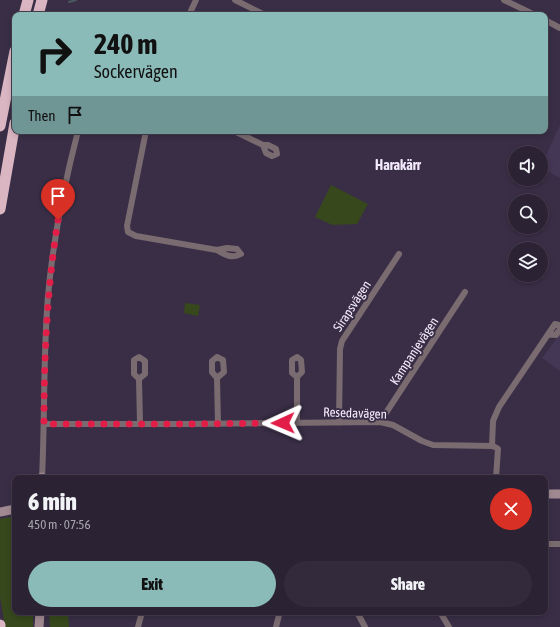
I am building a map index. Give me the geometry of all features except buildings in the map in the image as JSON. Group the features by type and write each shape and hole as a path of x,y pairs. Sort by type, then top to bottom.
{"highway":[{"path":"0,126 12,66"},
{"path":"0,209 13,134"}],"main road":[{"path":"548,494 560,494"},
{"path":"39,627 40,615"}],"street":[{"path":"190,12 196,0"},
{"path":"235,0 259,12"},
{"path":"504,0 529,12"},
{"path":"548,22 560,28"},
{"path":"42,475 48,296 52,258 64,190 77,134"},
{"path":"145,134 127,226 128,232 136,236 217,250"},
{"path":"240,134 262,145"},
{"name":"Sirapsvägen","path":"339,423 340,349 342,342 399,254"},
{"name":"Kampanjevägen","path":"380,422 465,292"},
{"path":"496,475 498,449 492,446 493,421 495,414 548,334 556,335 560,328"},
{"path":"297,377 297,422"},
{"path":"139,378 140,424"},
{"path":"218,378 218,424"},
{"name":"Resedavägen","path":"44,424 380,422 393,425 433,446 492,446"},
{"path":"548,544 560,544"},
{"path":"138,627 141,615"},
{"path":"276,627 279,615"},
{"path":"359,615 365,627"},
{"path":"442,615 449,627"}],"shaded area":[{"path":"560,125 560,178 548,172 548,151"},
{"path":"560,334 560,371 542,358"}],"green space":[{"path":"331,185 368,204 357,224 332,225 315,217"},
{"path":"185,303 200,305 198,316 184,313"},
{"path":"12,516 12,615 33,615 33,627 5,627 0,597 0,519"},
{"path":"49,615 68,615 69,627 50,627"}],"waterway":[{"path":"69,2 76,0"}],"district":[{"name":"Harakärr","path":"398,165"}],"route":[{"path":"58,220 48,296 44,424 283,423"}]}
